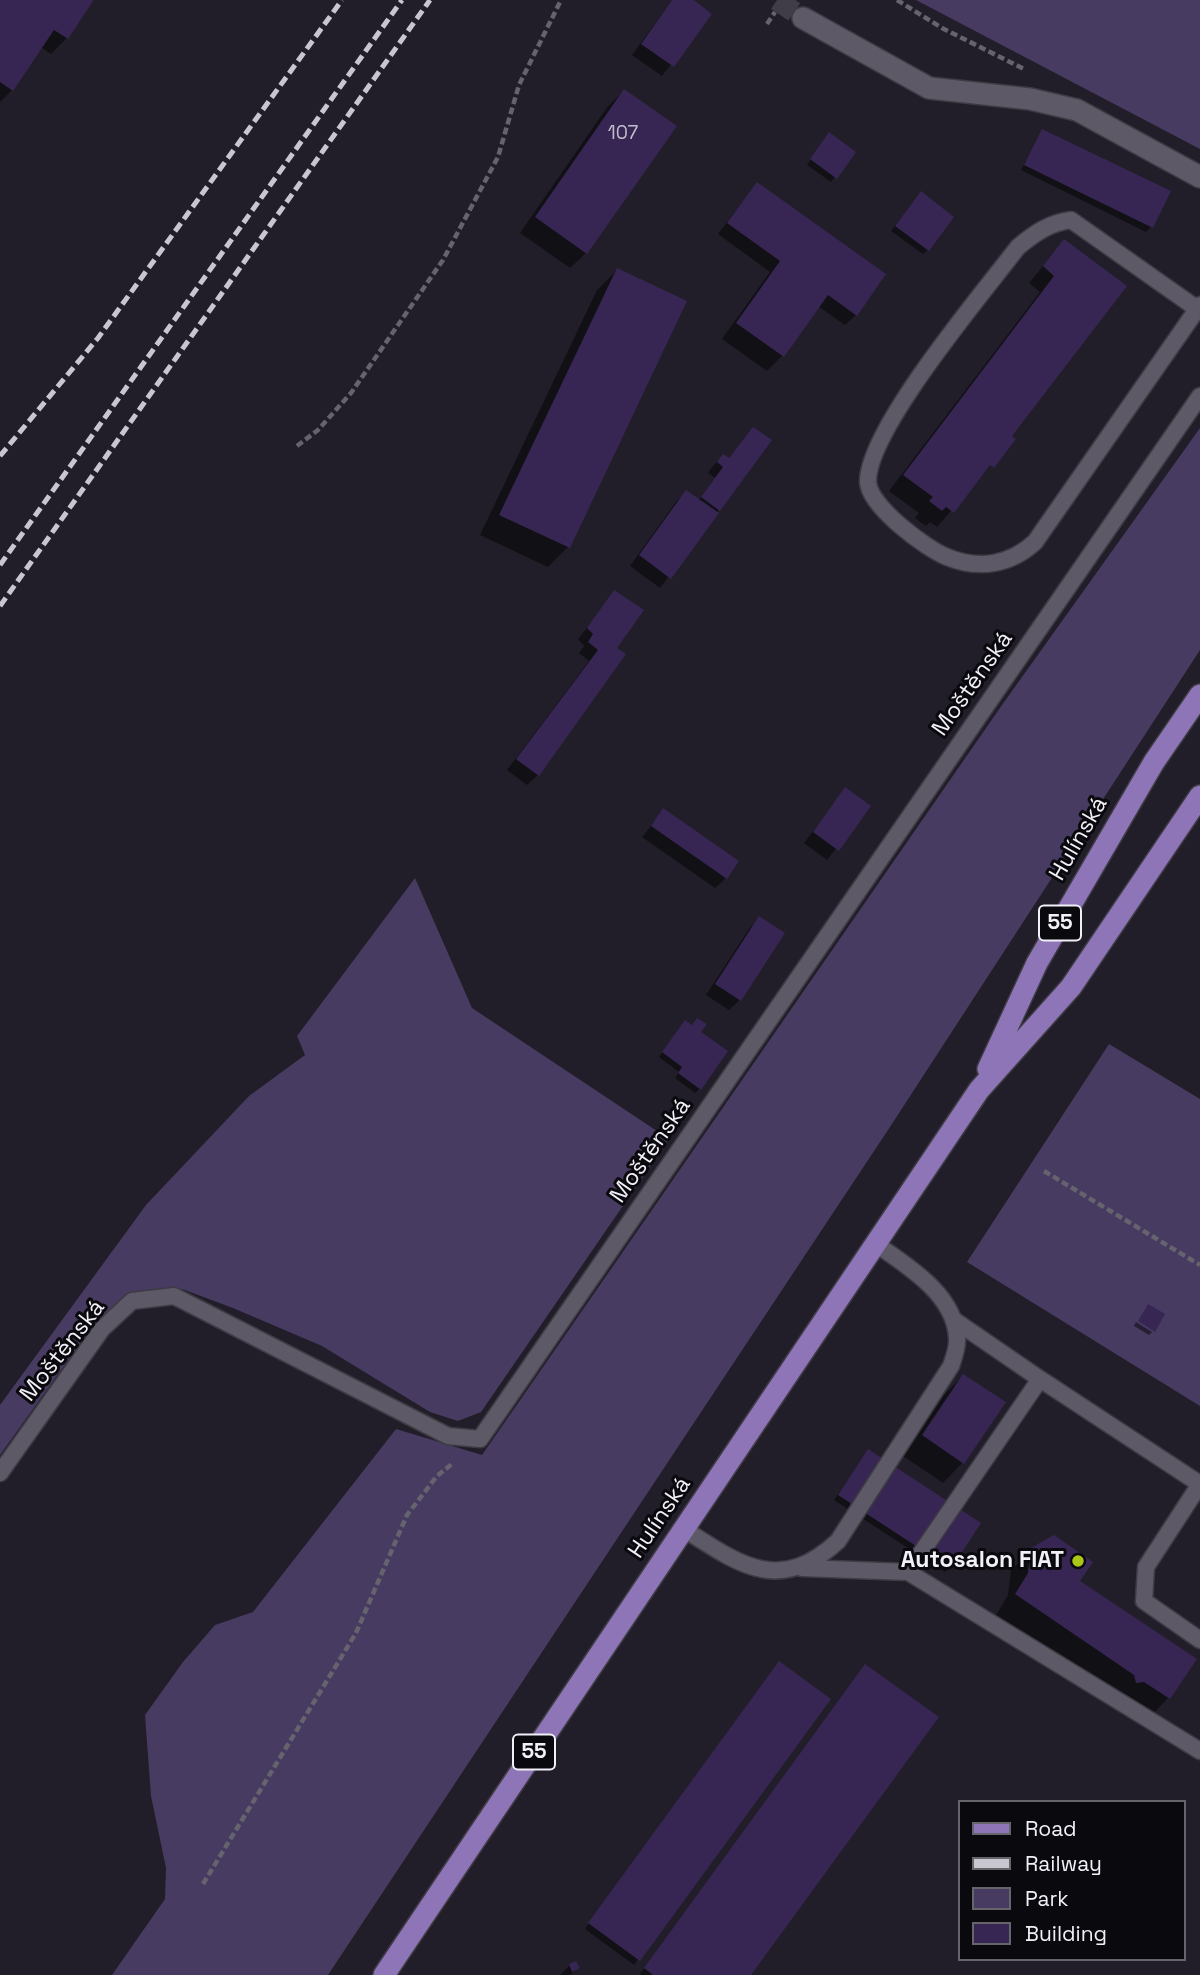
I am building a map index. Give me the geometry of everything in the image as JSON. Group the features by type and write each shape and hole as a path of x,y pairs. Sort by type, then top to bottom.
{"main road":[{"name":"Hulínská","path":"979,1090 1037,963 1154,762 1200,695"},
{"name":"Hulínská","path":"384,1975 979,1090 1072,987 1200,796"}],"street":[{"path":"803,18 929,88 1030,99 1077,110 1200,177"}],"lane":[{"path":"1070,220 1198,307 1035,542 1020,555 1003,563 975,564 946,557 911,533 872,497 868,483 871,463 892,419 1018,247 1035,233 1054,223 1070,220"},
{"name":"Moštěnská","path":"0,1473 102,1329 132,1301 174,1296 448,1436 480,1439 1200,396"},
{"path":"876,1244 926,1282 954,1320 1200,1484 1146,1567 1143,1601 1200,1640"},
{"path":"799,1568 822,1556 838,1541 951,1366 957,1341 954,1320"},
{"path":"908,1572 1040,1379"},
{"path":"684,1529 736,1563 757,1570 799,1568 908,1572 1200,1752"}],"path":[{"path":"297,446 318,430 351,393 443,260 498,157 519,85 561,0"},
{"path":"897,0 942,28 1034,75"},
{"path":"1044,1171 1200,1265"},
{"path":"203,1884 356,1633 407,1515 437,1476 480,1439"}],"green space":[{"path":"916,0 1200,0 1200,149"},
{"path":"1200,428 1200,650 888,1130 328,1975 112,1975 165,1899 166,1868 151,1796 145,1715 183,1662 215,1625 253,1612 396,1429 482,1455 1002,705"},
{"path":"415,878 472,1008 669,1139 481,1412 458,1421 430,1412 322,1346 182,1289 135,1292 89,1331 0,1455 0,1405 146,1205 249,1096 305,1055 297,1036"},
{"path":"1109,1044 1200,1099 1200,1406 967,1262"}],"building":[{"path":"0,0 93,1 68,39 54,30 13,91 0,82"},
{"path":"672,0 694,0 712,14 674,67 641,44"},
{"path":"624,89 677,126 587,254 535,217"},
{"path":"1042,129 1171,191 1153,228 1024,165"},
{"path":"829,132 856,152 837,179 810,159"},
{"path":"757,182 886,274 857,316 828,295 784,357 736,323 780,261 727,223"},
{"path":"921,191 954,217 929,251 895,226"},
{"path":"1064,239 1127,286 1012,436 1016,439 994,468 990,465 954,513 946,507 942,511 929,501 933,497 903,475 1054,276 1043,266"},
{"path":"617,268 687,301 570,548 499,515"},
{"path":"753,427 772,440 720,511 701,497 723,467 717,462 723,454 729,458"},
{"path":"686,490 719,513 671,579 639,555"},
{"path":"614,590 644,610 617,648 626,654 539,776 516,759 598,650 588,642 593,634 587,628"},
{"path":"845,787 871,806 839,851 813,832"},
{"path":"663,808 739,861 727,879 651,826"},
{"path":"759,916 785,933 741,1001 715,984"},
{"path":"697,1018 707,1024 701,1032 728,1051 701,1090 678,1073 682,1067 662,1052 685,1020 692,1025"},
{"path":"1148,1304 1165,1314 1155,1332 1138,1321"},
{"path":"963,1374 1006,1402 964,1464 922,1435"},
{"path":"868,1449 981,1523 951,1569 838,1495"},
{"path":"1054,1535 1093,1562 1080,1581 1197,1659 1170,1699 1144,1682 1136,1683 1134,1675 1015,1594 1028,1573 1031,1548"},
{"path":"779,1661 831,1699 640,1961 588,1923"},
{"path":"865,1664 939,1717 751,1975 653,1975 644,1968"},
{"path":"576,1961 580,1968 572,1972 569,1964"}],"tunnel":[{"path":"777,0 803,18"}],"railway":[{"path":"0,456 98,338 342,0"},
{"path":"0,565 402,0"},
{"path":"0,606 430,0"}],"place":[{"name":"Autosalon FIAT","path":"1078,1561"}]}
